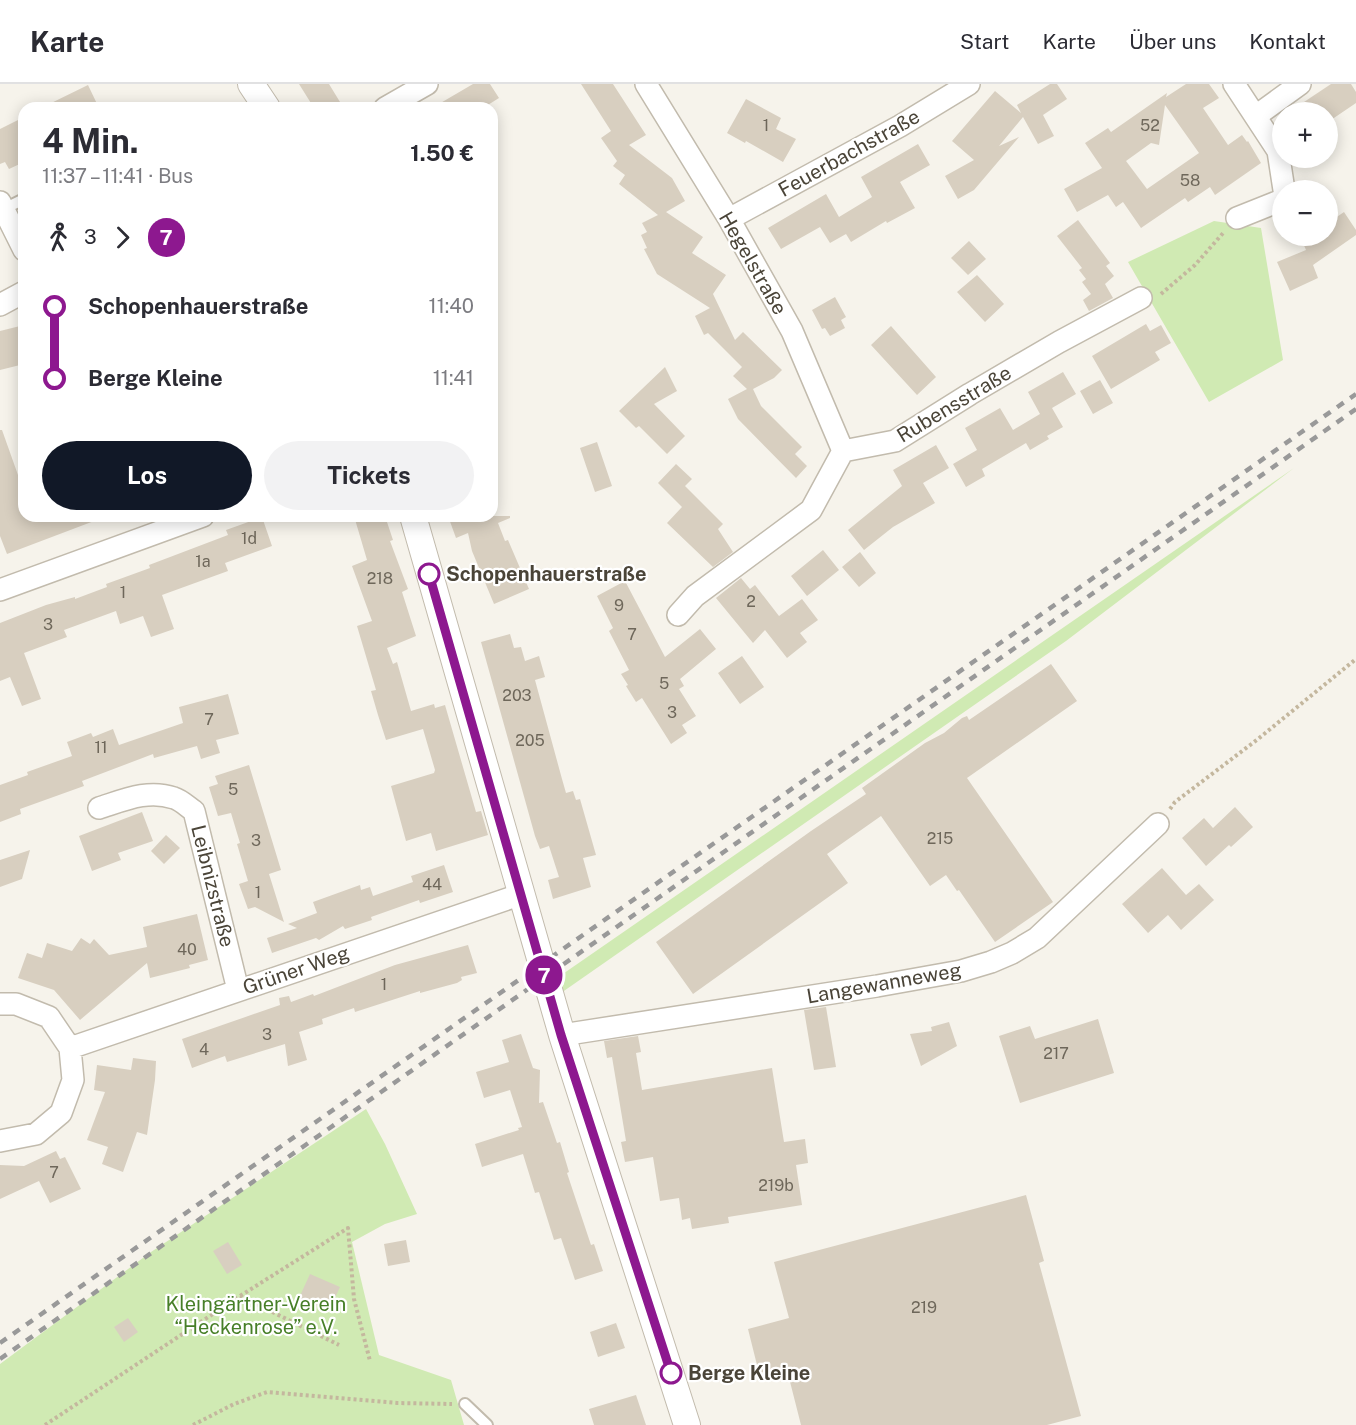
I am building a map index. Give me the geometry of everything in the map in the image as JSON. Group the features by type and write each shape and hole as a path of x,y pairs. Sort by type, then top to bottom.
{"street":[{"path":"251,84 263,102"},
{"path":"396,102 427,84"},
{"name":"Hegelstraße","path":"646,84 729,219 792,330 843,451"},
{"name":"Feuerbachstraße","path":"729,219 900,126 969,84"},
{"path":"1234,84 1278,150 1282,180"},
{"path":"1256,116 1300,84"},
{"path":"1237,218 1272,204"},
{"path":"2,206 18,238"},
{"path":"0,305 18,295"},
{"name":"Rubensstraße","path":"843,451 896,441 1039,354 1142,298"},
{"path":"678,615 695,596 811,510 843,451"},
{"path":"0,590 187,522"},
{"path":"415,522 561,1035 687,1425"},
{"name":"Leibnizstraße","path":"99,808 139,795 158,795 176,798 194,811 238,990"},
{"name":"Langewanneweg","path":"561,1035 877,986 961,971 991,962 1037,938 1158,824"},
{"name":"Grüner Weg","path":"70,1048 522,894"},
{"path":"0,1005 16,1004 48,1017 70,1048 73,1080 61,1113 36,1134 0,1141"}],"lane":[{"path":"2,206 18,201"},
{"path":"465,1404 487,1425"}],"path":[{"path":"1142,298 1157,298 1176,282 1195,265 1237,218"},
{"path":"1158,824 1175,802 1258,739 1356,659"},
{"path":"45,1425 240,1296 348,1228 354,1299 370,1361"},
{"path":"240,1296 339,1345"},
{"path":"193,1425 234,1404 267,1392 398,1402 465,1404"}],"green space":[{"path":"1214,221 1261,228 1283,360 1209,402 1128,262"},
{"path":"1294,468 1066,641 561,993 557,978"},
{"name":"Kleingärtner-Verein “Heckenrose” e.V.","path":"366,1109 417,1214 385,1224 352,1242 379,1355 451,1380 464,1425 0,1425 0,1364 151,1252"}],"building":[{"path":"299,84 329,84 340,102 310,102"},
{"path":"473,84 490,84 499,98 493,102 442,102"},
{"path":"581,84 613,84 646,135 629,145 672,178 685,201 666,212 703,237 692,253 726,275 713,294 735,340 743,332 782,370 774,378 753,389 761,406 802,447 795,454 807,466 796,478 738,419 728,399 747,389 733,376 742,367 708,333 704,335 695,316 710,308 657,274 644,249 647,248 641,235 647,232 642,223 658,215 619,184 625,175 613,166 617,161 601,138 611,131"},
{"path":"1050,84 1057,84 1067,99 1043,115 1054,136 1038,144 1023,117 999,146 1019,137 974,190 958,199 945,176 974,160 952,141 995,91 1021,113 1017,105"},
{"path":"1186,84 1209,84 1219,98 1203,108 1228,145 1242,135 1261,163 1215,195 1210,187 1188,202 1185,198 1141,228 1123,202 1116,207 1108,195 1077,212 1064,189 1102,168 1085,143 1108,128 1111,132 1167,93 1166,97","holes":["1165,105 1199,153 1147,189 1126,161 1151,143 1159,145"]},
{"path":"1331,84 1351,84 1356,92 1356,103 1338,115 1338,102 1304,102"},
{"path":"88,85 96,102 53,102"},
{"path":"746,99 781,118 776,129 796,139 783,162 727,133"},
{"path":"18,120 18,165 9,169 5,162 0,164 0,129"},
{"path":"918,144 930,165 900,182 915,208 887,223 886,221 851,242 846,234 830,243 820,227 781,249 768,228 826,194 839,217 872,197 861,177"},
{"path":"1344,212 1356,230 1356,235 1313,265 1318,278 1290,291 1277,262 1306,250 1304,246 1338,246 1338,216"},
{"path":"1078,220 1110,263 1106,266 1114,276 1105,284 1113,298 1089,311 1083,300 1091,294 1082,282 1086,279 1079,270 1082,268 1057,236"},
{"path":"969,241 986,259 968,275 951,258"},
{"path":"977,275 1004,304 985,322 957,292"},
{"path":"835,297 846,317 841,320 845,328 830,336 825,328 822,329 812,310"},
{"path":"1146,324 1150,331 1161,325 1171,343 1155,352 1160,360 1111,389 1092,356"},
{"path":"18,326 18,366 0,370 0,331"},
{"path":"891,326 936,377 917,395 871,345"},
{"path":"665,367 677,391 654,404 685,436 667,454 639,426 636,428 619,411"},
{"path":"1063,372 1076,394 1052,408 1063,427 1047,436 1049,439 1030,450 1026,443 982,469 985,476 966,487 953,464 977,450 965,428 1000,408 1013,430 1040,414 1028,392"},
{"path":"1100,380 1113,403 1093,414 1080,391"},
{"path":"0,430 2,430 18,475 18,522 91,522 7,554 0,536"},
{"path":"597,442 612,486 595,492 580,448"},
{"path":"936,445 949,468 923,483 935,503 893,527 864,550 848,530 902,486 893,470"},
{"path":"676,464 692,479 685,486 723,524 718,529 733,552 713,567 667,523 682,507 658,483"},
{"path":"498,516 510,516 498,523 505,541 508,540 529,589 494,604 472,551 468,533 456,538 450,522 498,522"},
{"path":"248,522 264,522 272,546 225,563 228,571 162,595 174,629 151,637 143,616 120,624 116,611 64,630 67,637 24,653 41,699 22,706 10,677 0,681 0,623 46,605 75,597 75,599 107,587 106,584 150,568 149,565 228,535 226,530"},
{"path":"356,522 387,522 393,540 390,541 408,589 402,592 416,636 387,648 393,664 397,662 411,711 434,704 435,708 445,705 476,812 481,811 488,835 436,851 431,833 406,841 391,786 434,773 435,770 423,729 386,740 371,691 376,690 357,626 372,621 352,566 367,560"},
{"path":"823,550 839,570 807,596 791,576"},
{"path":"860,552 876,573 859,587 842,567"},
{"path":"741,578 750,589 755,585 779,616 802,599 818,620 800,633 807,642 787,658 765,630 753,643 716,598"},
{"path":"625,581 665,657 700,629 716,649 680,679 684,686 679,689 696,716 682,725 687,733 671,744 642,698 636,702 626,686 628,685 621,674 629,670 609,631 613,628 597,596"},
{"path":"510,634 514,648 521,647 525,661 539,656 545,677 535,680 566,793 573,791 576,800 580,799 596,855 583,858 591,887 553,899 548,880 559,877 549,846 540,849 535,836 481,642"},
{"path":"742,656 764,687 740,704 718,673"},
{"path":"1051,664 1077,701 967,778 1053,902 995,942 946,875 930,886 881,816 827,854 848,883 693,994 656,942 866,794 862,788 925,743 944,733 962,718 967,716 969,720"},
{"path":"228,694 239,734 216,740 220,753 201,759 197,746 154,758 153,754 82,781 84,786 20,809 21,814 0,822 0,785 28,775 27,772 72,756 67,742 91,733 93,737 113,729 119,745 183,723 179,707"},
{"path":"249,765 281,870 269,874 284,922 255,907 248,909 239,884 248,881 231,813 218,816 209,787 218,784 215,776"},
{"path":"1235,807 1253,827 1206,866 1182,838 1204,818 1213,828"},
{"path":"142,812 153,841 118,853 121,860 92,871 79,836"},
{"path":"166,835 180,848 164,864 151,851"},
{"path":"30,850 22,879 0,887 0,860"},
{"path":"444,865 453,892 420,903 419,900 371,917 372,920 345,929 343,926 319,940 316,938 272,953 267,938 297,928 288,924 317,913 313,902 360,885 361,890 370,887 373,896 413,882 411,876"},
{"path":"1162,868 1186,895 1199,884 1214,900 1181,930 1168,915 1148,933 1122,904"},
{"path":"197,914 208,960 189,965 190,968 150,978 147,963 80,1020 54,990 18,978 27,953 42,958 47,943 72,951 81,938 90,944 94,939 109,955 147,947 143,927"},
{"path":"468,945 477,973 461,977 462,980 457,983 420,993 420,991 355,1012 354,1008 322,1019 323,1024 299,1032 307,1060 288,1066 285,1044 227,1062 225,1056 192,1068 182,1039 280,1005 279,998 289,996 291,1002 313,994 314,996 395,965"},
{"path":"826,1007 836,1067 814,1070 804,1010"},
{"path":"1098,1019 1114,1073 1020,1103 999,1036 1030,1026 1035,1039"},
{"path":"949,1022 957,1046 921,1066 910,1034 932,1031 931,1027"},
{"path":"521,1034 533,1068 540,1070 539,1103 543,1102 557,1143 560,1142 569,1172 567,1173 591,1245 594,1244 603,1271 575,1280 561,1238 554,1240 539,1192 535,1193 523,1154 482,1167 475,1144 519,1130 518,1128 522,1127 510,1090 484,1098 476,1072 509,1062 502,1040"},
{"path":"638,1036 641,1052 636,1053 642,1090 772,1068 784,1142 805,1139 808,1163 796,1165 802,1205 728,1217 729,1223 692,1229 690,1218 682,1220 679,1198 660,1201 653,1157 625,1162 621,1142 626,1141 612,1057 607,1058 604,1041"},
{"path":"133,1058 156,1061 155,1080 147,1135 137,1132 123,1172 102,1164 108,1147 87,1140 105,1092 94,1090 97,1065 131,1070"},
{"path":"56,1151 60,1159 65,1157 81,1189 50,1203 39,1181 0,1199 0,1165 24,1166"},
{"path":"1026,1195 1044,1261 1039,1263 1081,1416 1047,1425 801,1425 786,1366 759,1373 748,1329 789,1318 774,1262"},
{"path":"406,1240 410,1262 388,1266 384,1244"},
{"path":"228,1242 242,1265 227,1274 213,1251"},
{"path":"310,1274 340,1287 329,1311 299,1298"},
{"path":"128,1318 138,1332 124,1342 114,1327"},
{"path":"616,1323 625,1348 598,1357 590,1332"},
{"path":"636,1395 646,1425 594,1425 589,1409"}],"railway":[{"path":"0,1343 1356,394"},
{"path":"0,1359 1356,409"}],"bus line":[{"name":"7","path":"429,574 561,1035 671,1373"}],"place":[{"name":"Schopenhauerstraße","path":"429,574"},
{"name":"Berge Kleine","path":"671,1373"}]}
